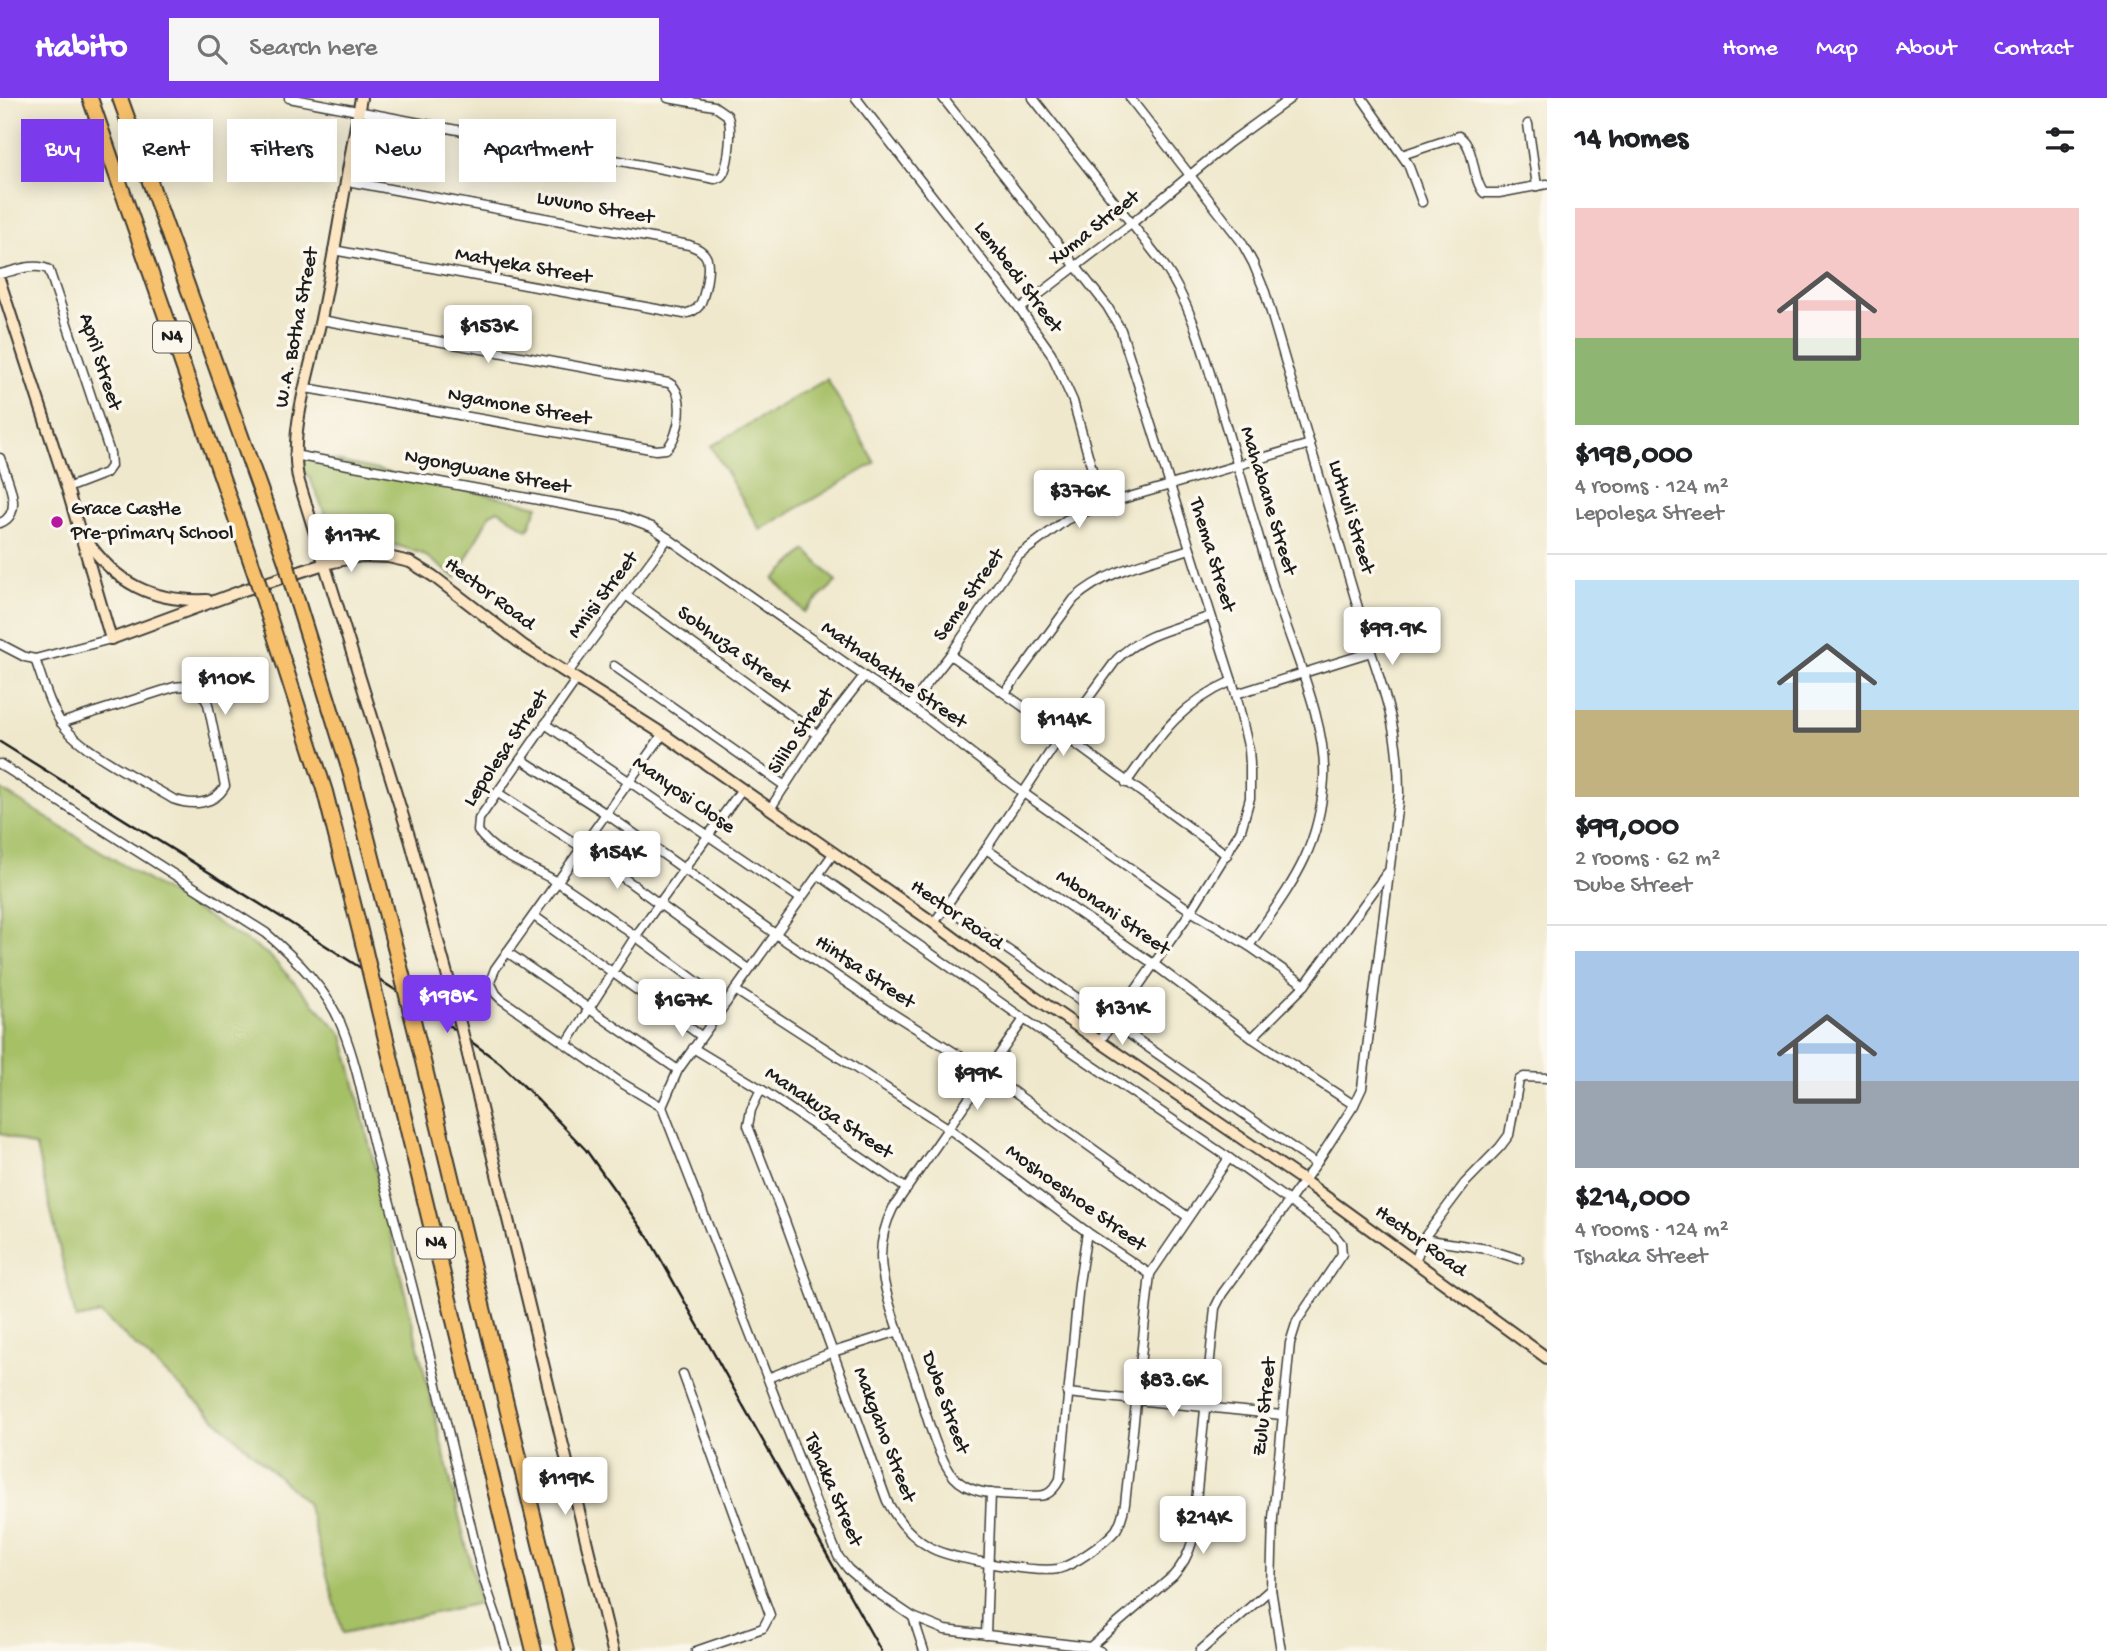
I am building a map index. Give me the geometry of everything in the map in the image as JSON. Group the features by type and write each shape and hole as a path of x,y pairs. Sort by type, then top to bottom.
{"highway":[{"name":"N4","path":"90,98 256,576 326,792 534,1651"},
{"name":"N4","path":"120,98 286,562 350,771 566,1651"}],"street":[{"path":"289,98 715,179 722,175 731,130 727,115 715,106 668,98"},
{"name":"W.A. Botha Street","path":"361,98 294,455 299,482 410,839 456,1007 614,1651"},
{"name":"Lembedi Street","path":"856,98 1051,352 1068,387 1102,505"},
{"name":"Thema Street","path":"943,98 1111,312 1121,330 1236,694 1250,750 1250,798 1241,830 1155,965 1100,1041"},
{"name":"Mahabane Street","path":"1032,98 1164,265 1182,295 1201,344 1319,729 1324,779 1318,825 1304,864 1249,946"},
{"name":"Luthuli Street","path":"1130,98 1241,241 1253,263 1265,292 1371,652 1391,710 1399,764 1399,794 1364,1077 1354,1105 1304,1181"},
{"path":"1191,176 1229,143 1291,98"},
{"path":"1363,98 1402,155 1419,188 1422,202"},
{"path":"1528,124 1537,186"},
{"path":"1402,155 1459,136 1465,141 1478,185 1484,193 1492,194 1547,184"},
{"name":"Xuma Street","path":"1020,309 1191,176"},
{"name":"Luvuno Street","path":"347,181 690,245 702,251 708,265 702,300"},
{"name":"Matyeka Street","path":"333,250 684,314 692,312 702,300"},
{"name":"April Street","path":"0,274 37,267 49,270 110,453 111,466 106,473 66,488"},
{"path":"0,282 111,639 36,659 25,657 0,644"},
{"name":"Ngamone Street","path":"306,387 661,450 670,447 675,438 680,400 674,386 661,381 321,320"},
{"name":"Seme Street","path":"910,706 950,655 1018,556 1066,520 1102,505 1310,444"},
{"name":"Ngongwane Street","path":"294,455 620,515 642,522 668,538"},
{"path":"0,458 14,504 7,520 0,523"},
{"path":"299,482 309,497 325,538 335,547 356,557"},
{"path":"71,507 85,539 97,557 124,581 145,592 165,597 218,600"},
{"name":"Mnisi Street","path":"571,677 668,538"},
{"name":"Mathabathe Street","path":"668,538 863,676 910,706 1022,792 1191,911 1249,946 1305,985"},
{"path":"1005,693 1074,599 1087,587 1113,574 1190,549"},
{"name":"Hector Road","path":"111,639 324,564 356,557 388,557 410,562 433,576 524,646 663,734 934,923 1033,996 1304,1181 1547,1357"},
{"name":"Sobhuza Street","path":"627,596 818,735"},
{"path":"934,923 1062,734 1126,650 1148,638 1211,616"},
{"path":"1236,694 1371,652"},
{"path":"950,655 1227,855"},
{"path":"36,659 61,723 93,751 173,799 190,803 209,801 222,792 225,786 208,704 201,693 189,686 174,687 61,723"},
{"path":"614,666 785,786"},
{"name":"Sililo Street","path":"770,809 818,735 863,676"},
{"name":"Lepolesa Street","path":"556,881 518,863 478,831 479,819 545,724 571,677"},
{"path":"1126,783 1178,714 1208,692 1232,681"},
{"name":"Manyosi Close","path":"545,724 801,899"},
{"path":"663,734 556,881 507,952 490,982 496,994 620,1082 662,1107 678,1070 833,853"},
{"name":"Hintsa Street","path":"521,759 605,813 879,1005 987,1073 1188,1217"},
{"path":"0,764 266,933 293,957 324,995 342,1024 402,1245 481,1568 507,1651"},
{"path":"567,1043 635,937 742,789"},
{"path":"498,793 581,847 749,969"},
{"name":"Mbonani Street","path":"986,849 1155,965 1252,1038 1354,1105"},
{"path":"1252,1038 1305,985 1389,870"},
{"path":"819,875 1229,1158 1288,1202"},
{"path":"556,881 726,1003"},
{"name":"Hector Road","path":"944,906 1316,1164"},
{"path":"534,916 701,1036"},
{"path":"507,952 678,1070"},
{"name":"Moshoeshoe Street","path":"735,990 948,1128 1087,1232 1150,1274"},
{"name":"Dube Street","path":"1024,1019 892,1208 885,1223 881,1244 882,1270 934,1436 949,1470 962,1484 991,1493 1042,1496 1054,1489 1060,1479 1067,1393 1087,1232"},
{"name":"Manakuza Street","path":"693,1048 761,1089 907,1189"},
{"path":"1415,1263 1423,1239 1465,1183 1505,1141 1512,1124 1520,1080 1524,1077 1547,1078"},
{"name":"Makgaho Street","path":"761,1089 748,1118 748,1126 887,1501 895,1516 911,1534 928,1547 961,1559 1058,1569 1077,1560 1116,1529 1122,1518 1127,1484 1150,1274"},
{"name":"Tshaka Street","path":"662,1107 838,1556 848,1569 870,1588 913,1617 945,1630 1090,1647"},
{"path":"1150,1274 1229,1158"},
{"path":"1100,1651 1090,1647 1174,1576 1188,1555 1192,1542 1215,1308 1222,1294 1304,1181"},
{"name":"Zulu Street","path":"1280,1651 1271,1589 1273,1518 1292,1333 1297,1321 1342,1254 1341,1243 1332,1232 1288,1202"},
{"path":"1423,1239 1487,1249 1519,1259"},
{"path":"768,1378 833,1352 899,1331"},
{"path":"683,1374 770,1615 763,1628 696,1651"},
{"path":"1067,1393 1282,1415"},
{"path":"986,1635 991,1493"},
{"path":"1200,1651 1271,1589"},
{"path":"913,1617 924,1651"}],"green space":[{"path":"827,379 875,463 760,530 711,446"},
{"path":"301,453 538,506 528,530 498,510 490,514 456,578 423,554 396,545 346,546 333,533 310,478 303,471"},
{"path":"806,550 836,582 804,612 774,579"},
{"path":"0,789 269,955 343,1035 480,1603 343,1633 307,1503 101,1314 76,1319 36,1147 0,1133"}],"railway":[{"path":"0,742 439,1018 500,1063 530,1092 586,1150 650,1240 881,1651"}],"place":[{"name":"Grace Castle Pre-primary School","path":"57,522"}]}
